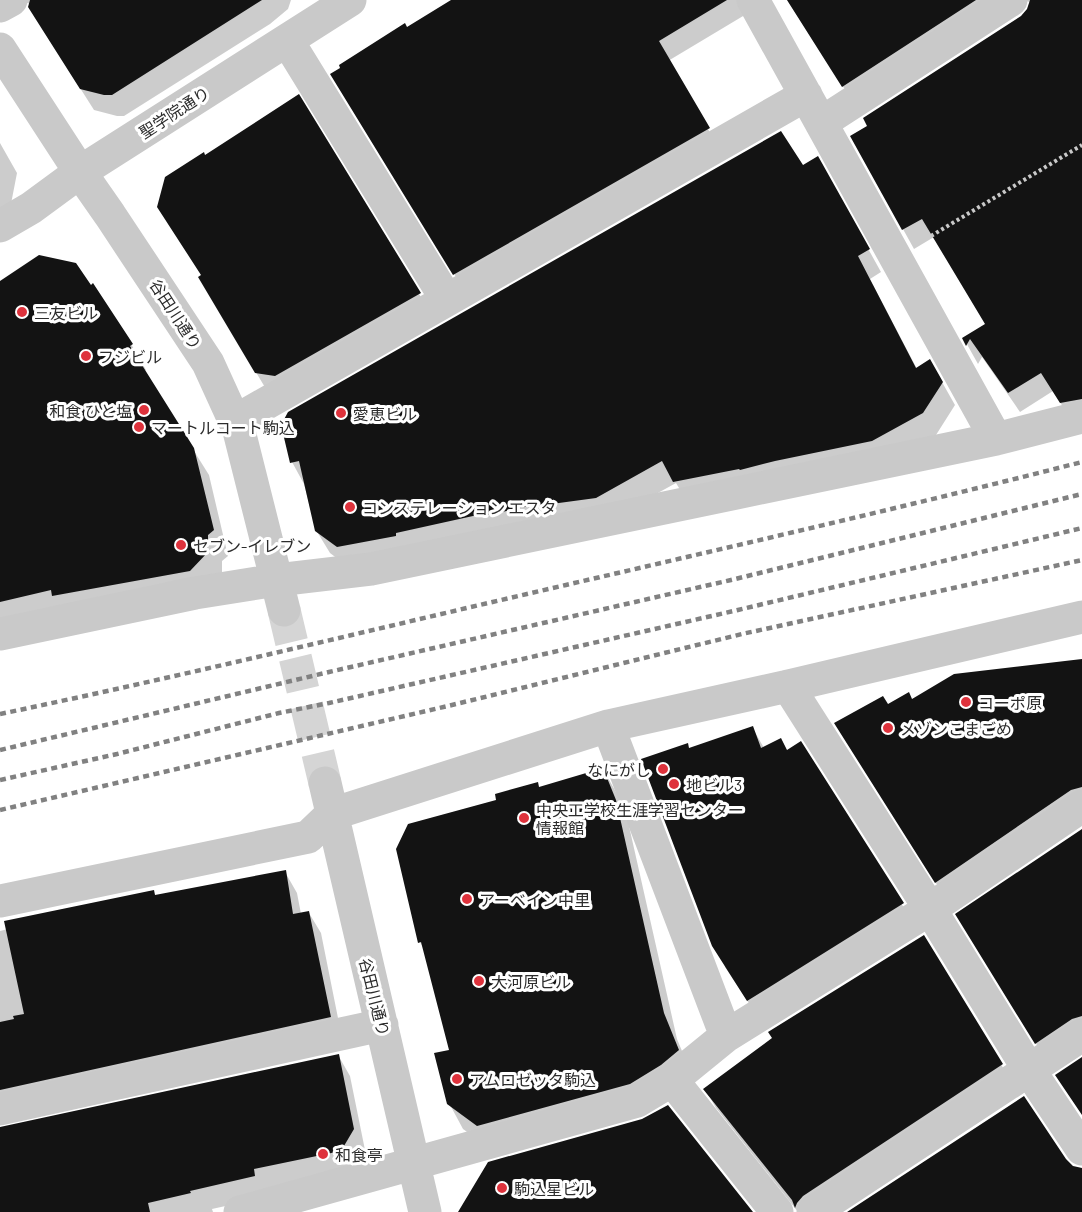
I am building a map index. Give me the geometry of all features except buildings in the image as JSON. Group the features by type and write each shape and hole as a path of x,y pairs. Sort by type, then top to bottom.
{"street":[{"path":"0,6 11,0"},
{"name":"聖学院通り","path":"0,226 31,208 80,172 350,0"},
{"path":"753,0 996,439"},
{"path":"821,123 1011,0"},
{"path":"287,40 447,300"},
{"name":"谷田川通り","path":"0,49 208,363 239,431 280,595"},
{"path":"235,421 806,95"},
{"path":"0,634 195,593 280,595 371,569 996,439 1082,417"},
{"path":"0,901 308,837 332,814 608,726 1082,617"},
{"path":"788,686 1029,1070 1082,1149"},
{"path":"608,726 726,1036"},
{"name":"谷田川通り","path":"325,783 424,1212"},
{"path":"240,1212 637,1101 672,1080 726,1036 930,909 1082,806"},
{"path":"0,1109 382,1025"},
{"path":"813,1212 1082,1035"},
{"path":"672,1080 777,1212"}],"path":[{"path":"896,258 1082,145"}],"tunnel":[{"path":"284,610 325,783"}],"railway":[{"path":"0,714 188,673 1082,462"},
{"path":"0,750 731,580 1082,494"},
{"path":"0,780 117,754 279,713 738,610 1082,528"},
{"path":"0,810 452,705 742,634 1082,560"}],"place":[{"name":"三友ビル","path":"22,312"},
{"name":"フジビル","path":"86,356"},
{"name":"和食 ひと塩","path":"144,410"},
{"name":"愛恵ビル","path":"341,413"},
{"name":"マートルコート駒込","path":"139,427"},
{"name":"コンステレーション エスタ","path":"350,507"},
{"name":"セブン-イレブン","path":"181,545"},
{"name":"コーポ原","path":"966,702"},
{"name":"メゾンこまごめ","path":"888,728"},
{"name":"なにがし","path":"663,769"},
{"name":"地ビル3","path":"674,784"},
{"name":"中央工学校生涯学習センター 情報館","path":"524,818"},
{"name":"アーベイン中里","path":"467,899"},
{"name":"大河原ビル","path":"479,981"},
{"name":"アムロゼッタ駒込","path":"457,1079"},
{"name":"和食亭","path":"323,1154"},
{"name":"駒込星ビル","path":"502,1188"}]}
